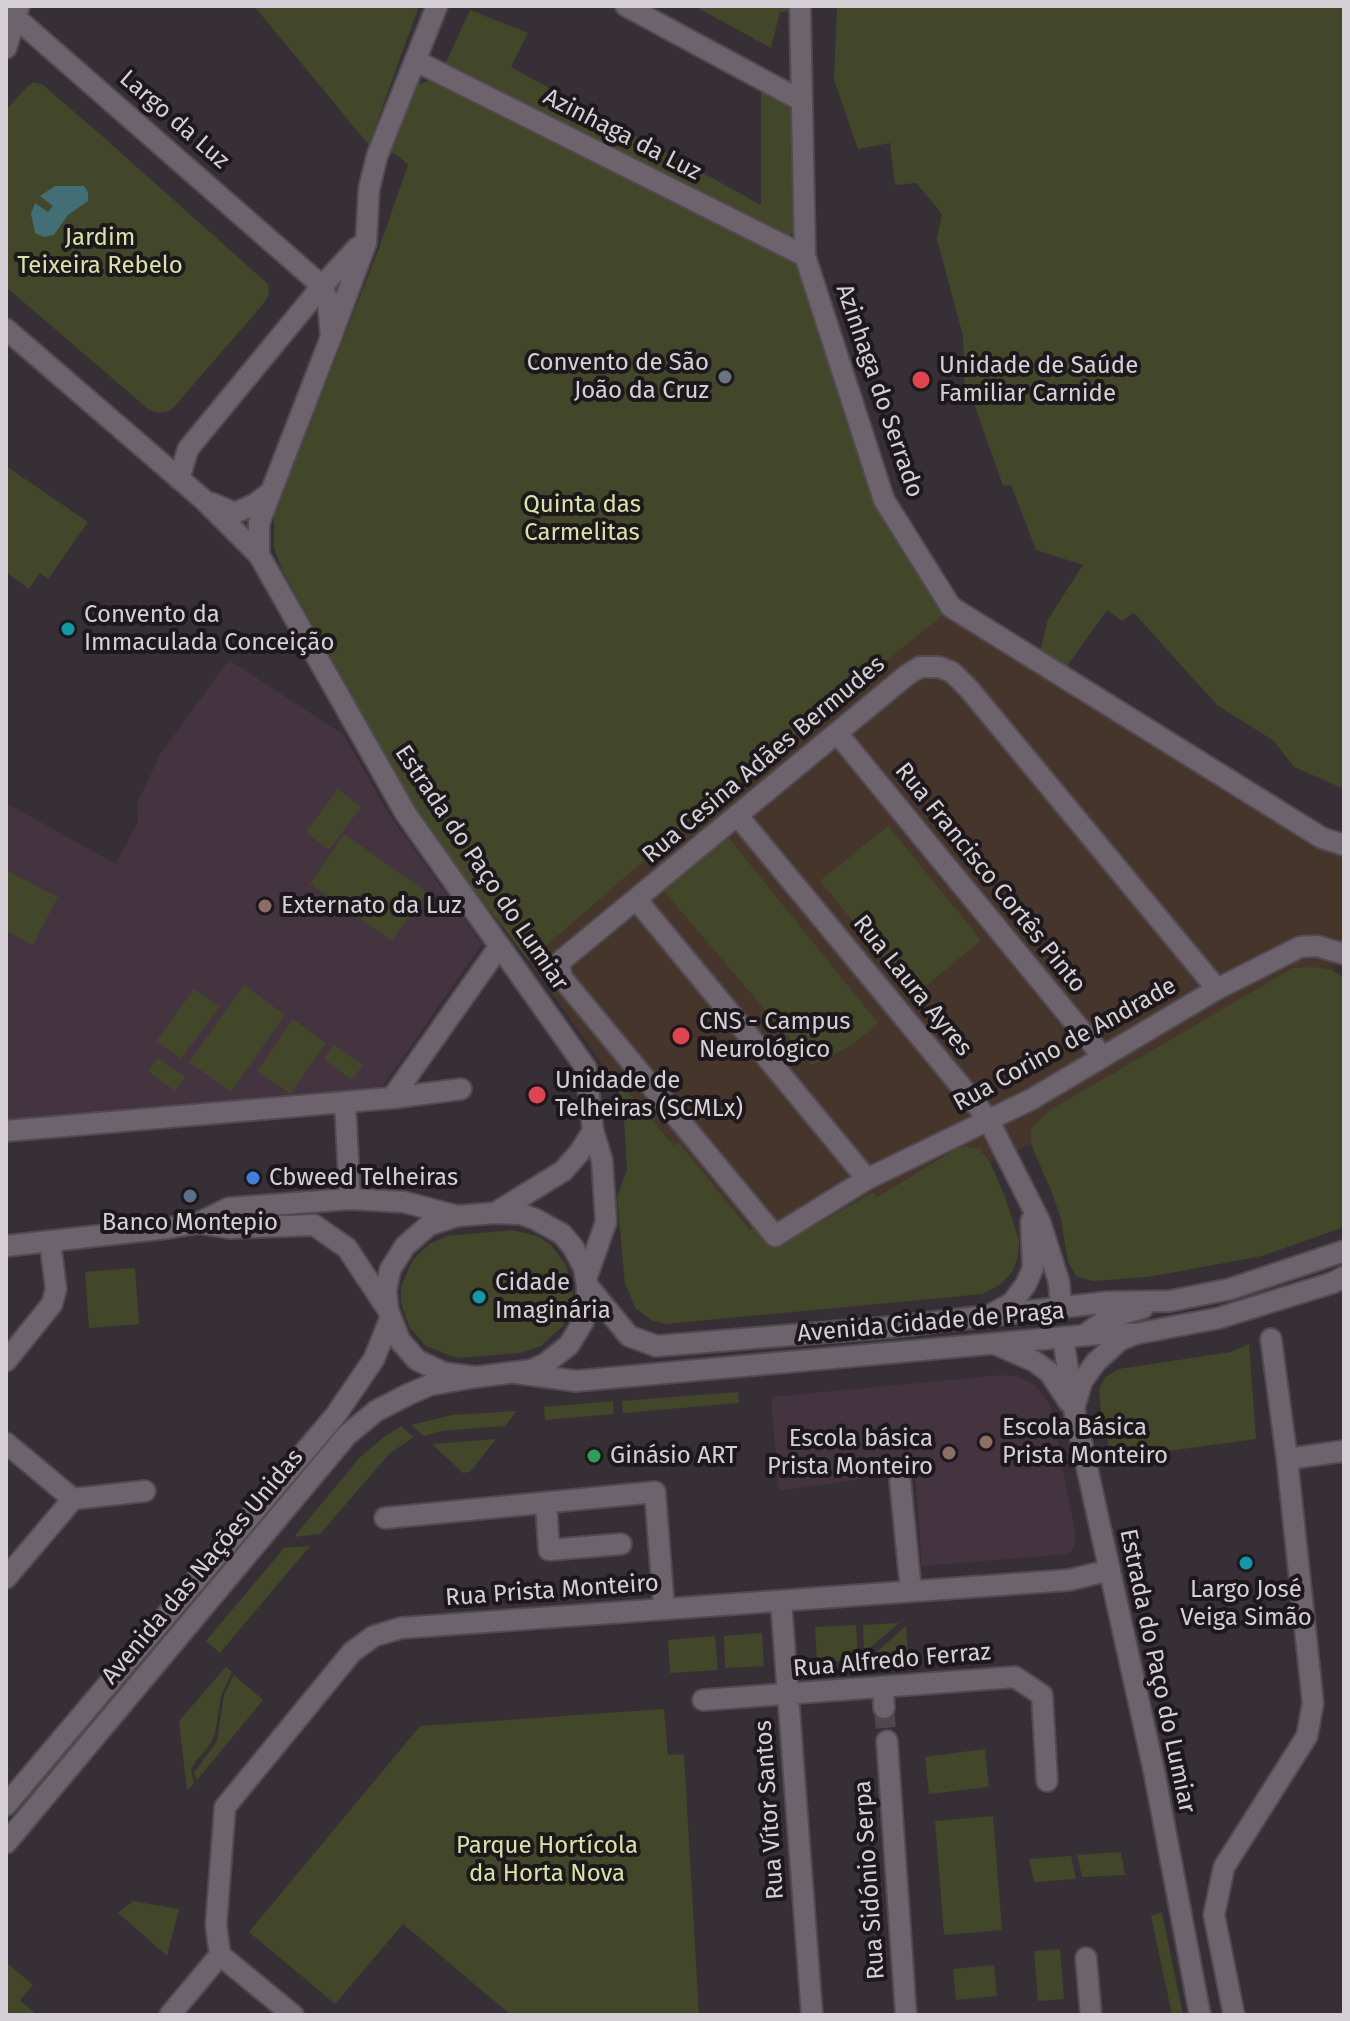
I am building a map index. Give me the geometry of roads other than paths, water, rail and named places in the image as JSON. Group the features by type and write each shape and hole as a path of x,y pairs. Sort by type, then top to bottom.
{"street":[{"path":"259,555 259,523 366,243 369,189 377,156 437,6"},
{"path":"626,6 802,101"},
{"name":"Azinhaga do Serrado","path":"800,6 805,256 884,500 951,607 1322,838 1344,845"},
{"name":"Largo da Luz","path":"6,48 13,13"},
{"name":"Largo da Luz","path":"13,13 322,286"},
{"name":"Azinhaga da Luz","path":"416,61 805,256"},
{"path":"179,479 188,449 322,286 357,248 366,243"},
{"path":"322,286 328,301 331,337"},
{"path":"6,329 204,500 259,555"},
{"path":"204,500 235,513 272,492"},
{"name":"Estrada do Paço do Lumiar","path":"259,555 406,814 586,1068 593,1131 602,1160 606,1222 587,1282"},
{"name":"Rua Cesina Adães Bermudes","path":"775,1236 562,978 559,966 562,960 737,815 920,667 939,667 952,672 1217,989"},
{"name":"Rua Francisco Cortês Pinto","path":"837,733 1103,1057"},
{"name":"Rua Laura Ayres","path":"737,815 988,1119 1002,1152 1030,1201 1049,1248 1070,1341"},
{"path":"636,899 867,1179"},
{"name":"Rua Corino de Andrade","path":"775,1236 867,1179 1032,1099 1217,989 1300,947 1317,946 1344,954"},
{"path":"392,1098 499,947"},
{"path":"6,1131 392,1098 461,1089"},
{"path":"345,1102 350,1199"},
{"path":"495,1213 563,1171 593,1131"},
{"path":"198,1223 229,1208 350,1199 404,1202 457,1216"},
{"name":"Rua Laura Ayres","path":"980,1318 1003,1310 1020,1295 1033,1268 1030,1201"},
{"path":"6,1246 198,1223 230,1228 314,1225 347,1248 389,1314 400,1341 417,1360 444,1373 476,1377 516,1373 545,1364 569,1345 587,1309 587,1282 579,1257 562,1234 549,1225 521,1214 457,1216 429,1225 405,1246 390,1270 386,1291 389,1314"},
{"path":"6,1361 52,1304 56,1289 50,1241"},
{"name":"Avenida Cidade de Praga","path":"587,1282 629,1336 656,1346 980,1318 1108,1302 1170,1301 1230,1289 1344,1251"},
{"name":"Avenida Cidade de Praga","path":"516,1373 576,1381 1135,1334 1219,1318 1344,1277"},
{"path":"1070,1341 1108,1318 1170,1301"},
{"name":"Avenida das Nações Unidas","path":"6,1805 335,1416 374,1359 389,1314"},
{"path":"1074,1409 1082,1381 1096,1362 1120,1340 1135,1334"},
{"path":"1234,2015 1214,1915 1224,1867 1307,1736 1313,1703 1271,1339"},
{"name":"Estrada do Paço do Lumiar","path":"1070,1341 1074,1409 1154,1771 1200,2015"},
{"path":"995,1344 1034,1361 1049,1372 1074,1409"},
{"name":"Avenida das Nações Unidas","path":"6,1843 347,1435 376,1411 409,1394 430,1385 476,1377"},
{"path":"6,1443 73,1499"},
{"path":"1287,1459 1344,1451"},
{"path":"900,1480 911,1591"},
{"path":"6,1578 73,1499 145,1491"},
{"path":"385,1518 655,1492 664,1609"},
{"path":"546,1503 549,1550 621,1544"},
{"name":"Rua Prista Monteiro","path":"220,1955 216,1925 225,1807 359,1646 382,1632 401,1628 1069,1580 1110,1570"},
{"name":"Rua Vítor Santos","path":"781,1601 812,2015"},
{"name":"Rua Alfredo Ferraz","path":"703,1700 788,1695 884,1698 1015,1677 1042,1695 1047,1781"},
{"name":"Rua Sidónio Serpa","path":"887,1741 906,2015"},
{"path":"170,2015 220,1955 293,2015"},
{"path":"1086,1958 1091,2015"}],"water":[{"path":"55,186 84,186 88,201 68,215 54,235 44,237 35,233 31,214 35,203 48,212 53,206 40,196"}],"tunnel":[{"path":"884,1708 887,1741"}],"place":[{"name":"Convento de São João da Cruz","path":"725,377"},
{"name":"Unidade de Saúde Familiar Carnide","path":"921,380"},
{"name":"Convento da Immaculada Conceição","path":"68,629"},
{"name":"Externato da Luz","path":"265,906"},
{"name":"CNS - Campus Neurológico","path":"681,1036"},
{"name":"Unidade de Telheiras (SCMLx)","path":"537,1095"},
{"name":"Cbweed Telheiras","path":"253,1178"},
{"name":"Banco Montepio","path":"190,1196"},
{"name":"Cidade Imaginária","path":"479,1297"},
{"name":"Escola Básica Prista Monteiro","path":"986,1442"},
{"name":"Escola básica Prista Monteiro","path":"949,1453"},
{"name":"Ginásio ART","path":"594,1456"},
{"name":"Largo José Veiga Simão","path":"1246,1563"}],"park label":[{"name":"Jardim Teixeira Rebelo","path":"100,252"},
{"name":"Quinta das Carmelitas","path":"582,519"},
{"name":"Parque Hortícola da Horta Nova","path":"547,1860"}]}
